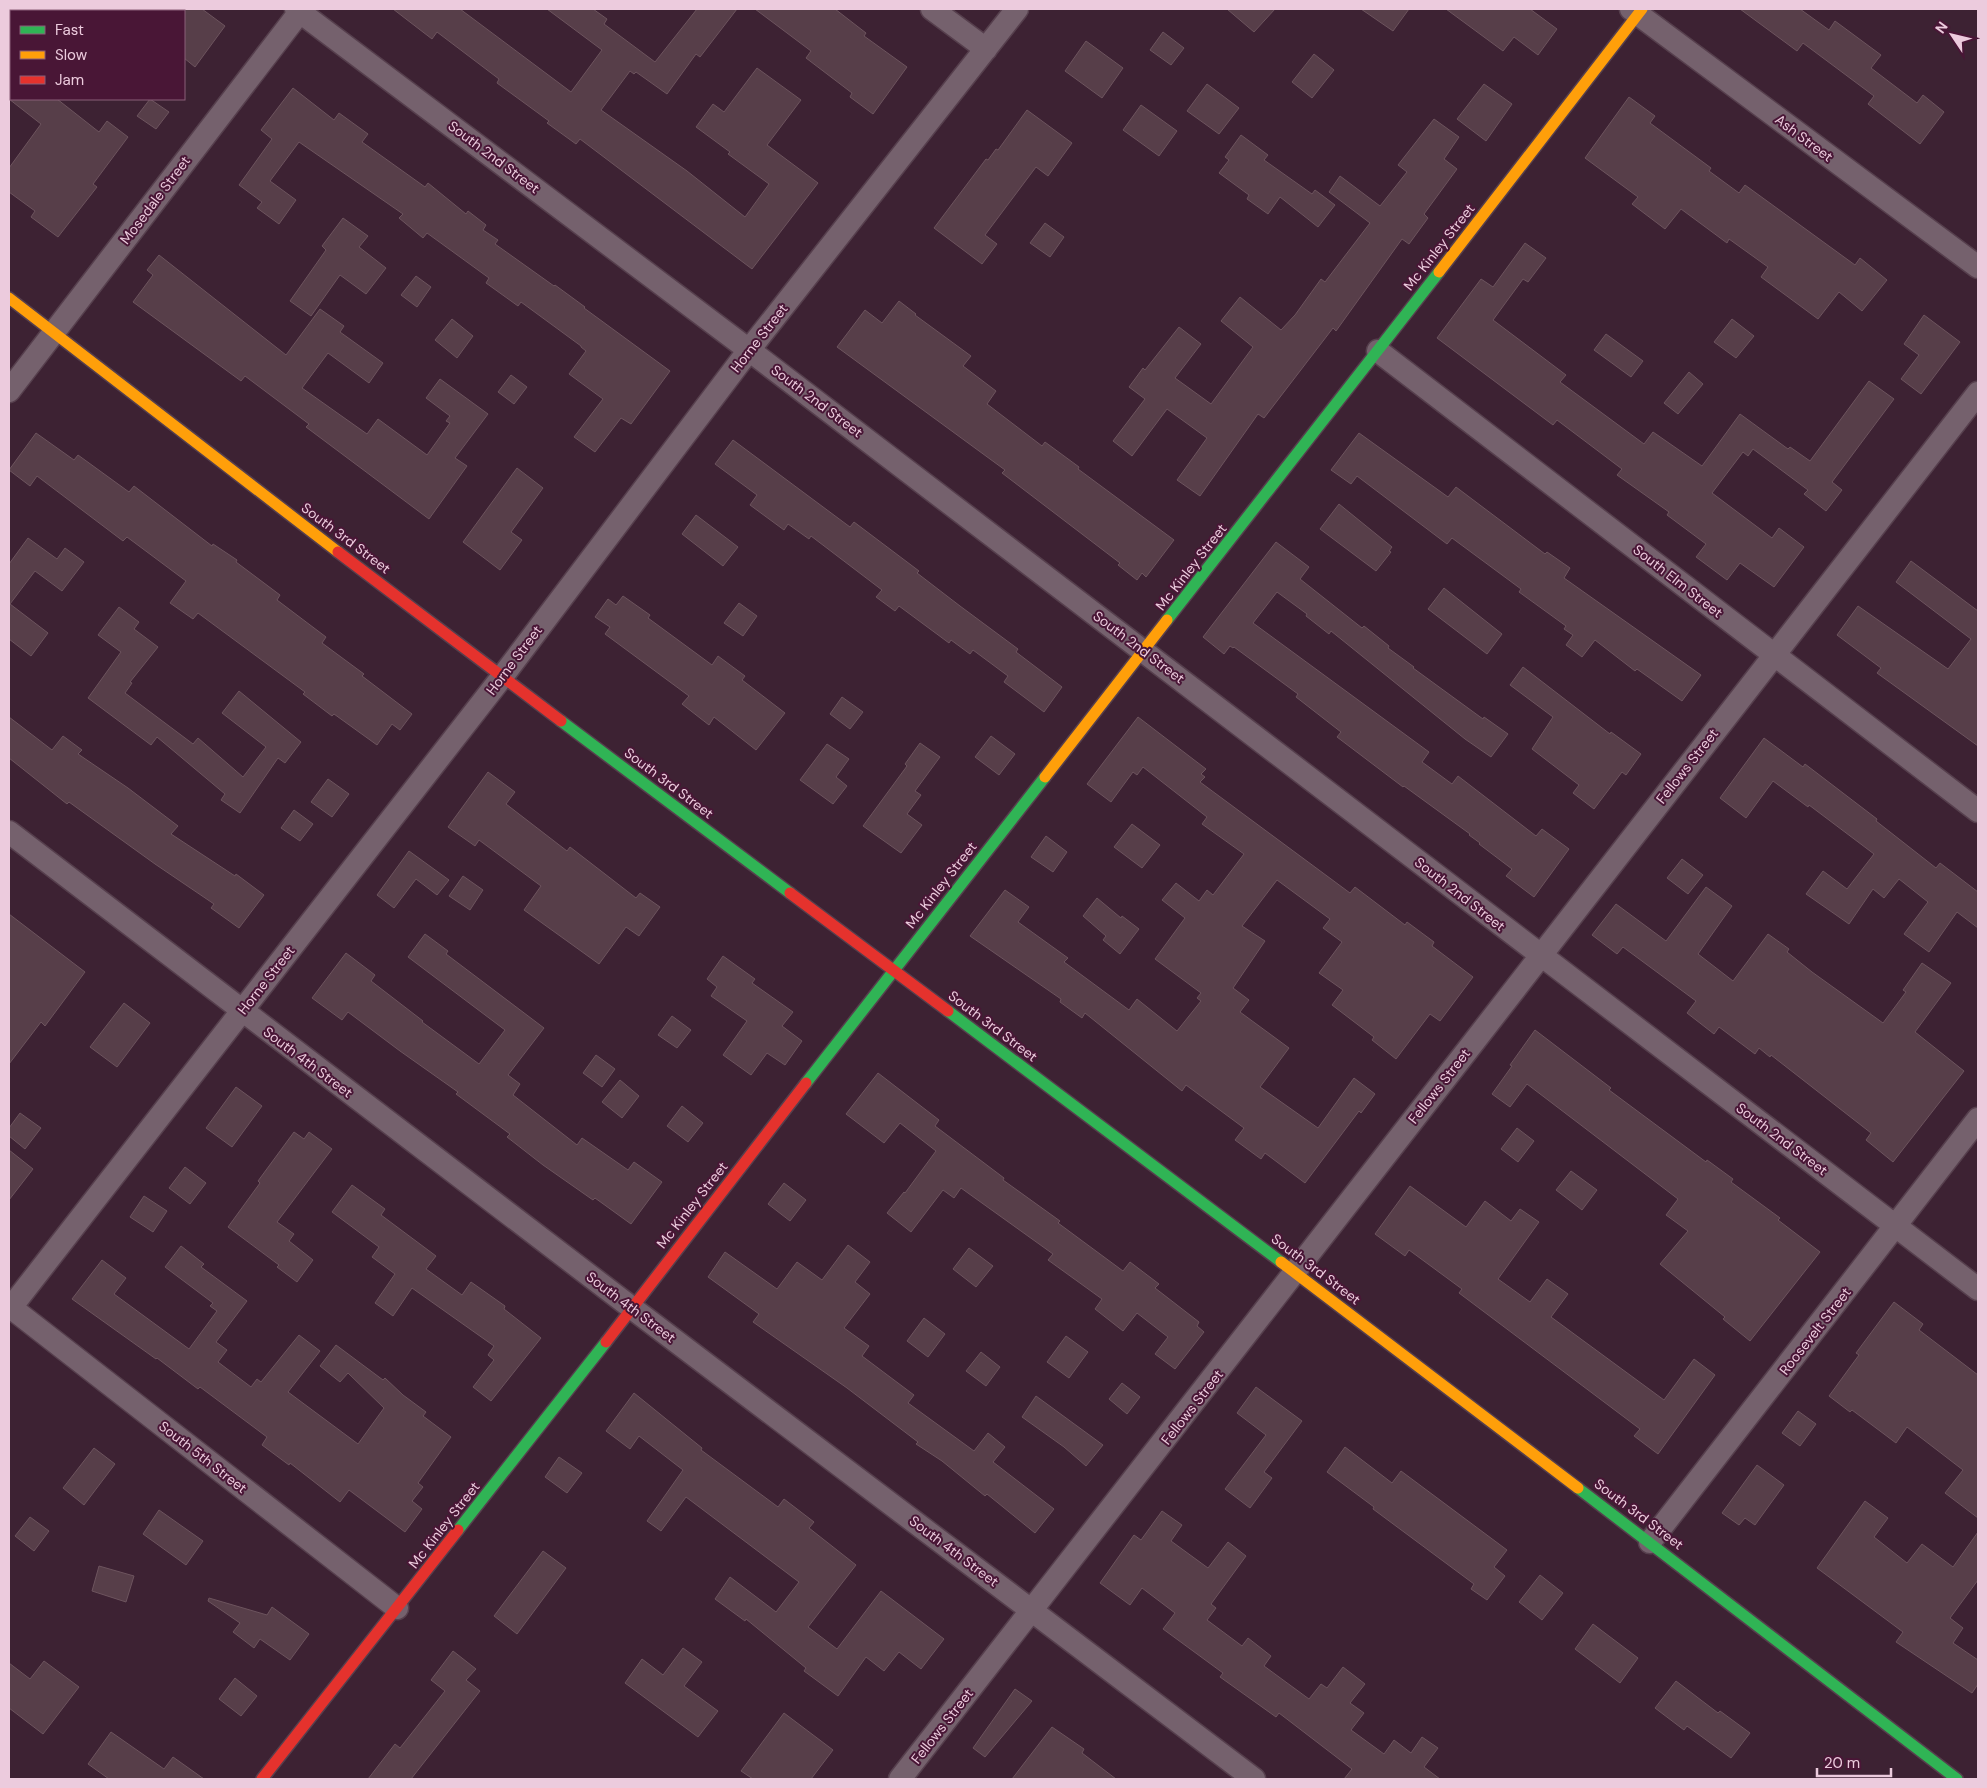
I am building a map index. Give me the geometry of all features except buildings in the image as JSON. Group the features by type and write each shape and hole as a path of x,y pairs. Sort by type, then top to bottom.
{"street":[{"path":"932,9 986,49"},
{"name":"Horne Street","path":"9,1308 502,677 749,350 1017,9"},
{"name":"Mosedale Street","path":"9,391 299,10"},
{"name":"South 2nd Street","path":"299,10 749,350 1978,1289"},
{"name":"Ash Street","path":"1637,11 1978,267"},
{"name":"Mc Kinley Street","path":"262,1779 632,1308 1378,351 1637,11"},
{"name":"South 3rd Street","path":"9,298 502,677 1296,1273 1650,1542 1957,1779"},
{"name":"South Elm Street","path":"1378,351 1978,811"},
{"name":"Fellows Street","path":"900,1779 1296,1273 1540,955 1978,393"},
{"name":"South 4th Street","path":"9,832 632,1308 1254,1779"},
{"name":"Roosevelt Street","path":"1650,1542 1978,1119"},
{"name":"South 5th Street","path":"9,1308 397,1608"}],"traffic: fast":[{"path":"1167,620 1439,272"},
{"path":"561,721 790,893"},
{"path":"806,1083 1045,777"},
{"path":"948,1011 1281,1262"},
{"path":"458,1530 606,1342"},
{"path":"1578,1488 1957,1779"}],"traffic: slow":[{"path":"1439,272 1642,9"},
{"path":"9,298 338,552"},
{"path":"1045,777 1167,620"},
{"path":"1281,1262 1578,1488"}],"traffic: jam":[{"path":"338,552 561,721"},
{"path":"790,893 948,1011"},
{"path":"606,1342 806,1083"},
{"path":"262,1779 458,1530"}]}
